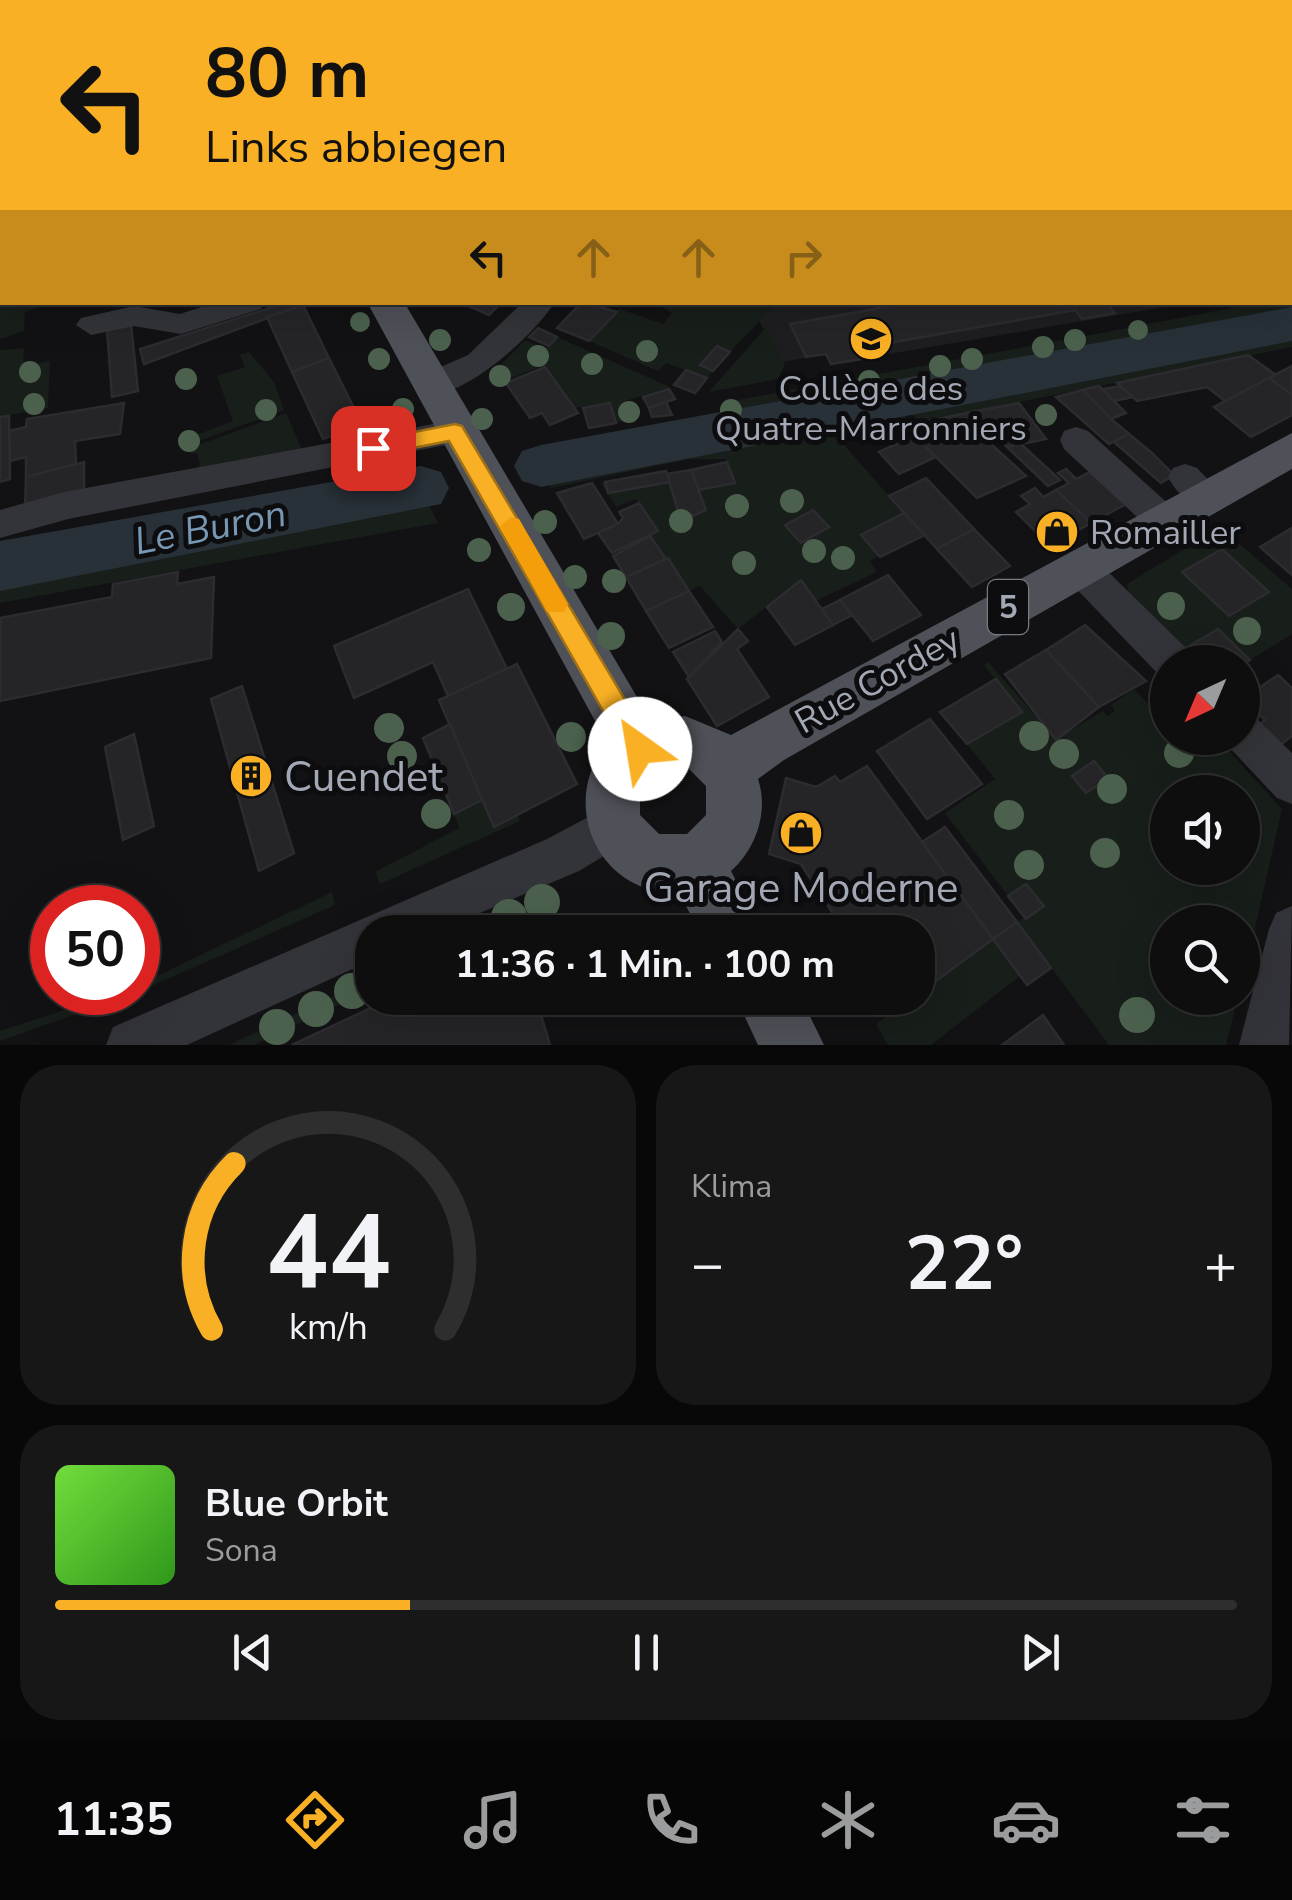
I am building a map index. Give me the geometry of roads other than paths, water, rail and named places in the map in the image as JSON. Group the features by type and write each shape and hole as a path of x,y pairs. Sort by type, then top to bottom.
{"main road":[{"path":"387,305 640,749"},
{"name":"Rue Cordey","path":"727,770 764,742 1163,520 1196,486 1292,449"},
{"path":"654,742 687,742 702,748 727,770 734,787 732,824 724,840 694,862 656,862 639,854 615,825 611,808 616,774 640,749 654,742"},
{"path":"694,862 723,915"},
{"path":"776,1015 792,1045"}],"street":[{"path":"90,325 134,316 181,324 241,305"},
{"path":"429,385 479,363 538,305"},
{"path":"1076,440 1163,520"},
{"path":"0,524 64,506 476,465"},
{"path":"1079,567 1157,645"},
{"path":"1260,751 1292,784"},
{"path":"421,915 563,854 615,825"},
{"path":"1264,1045 1292,930"},
{"path":"131,1045 355,944"}],"waterway":[{"name":"Le Buron","path":"541,466 1292,324"},
{"name":"Le Buron","path":"0,566 421,488"}],"place":[{"name":"Collège des Quatre-Marronniers","path":"871,339"},
{"name":"Romailler","path":"1057,532"},
{"name":"Cuendet","path":"251,776"},
{"name":"Garage Moderne","path":"801,833"}]}
